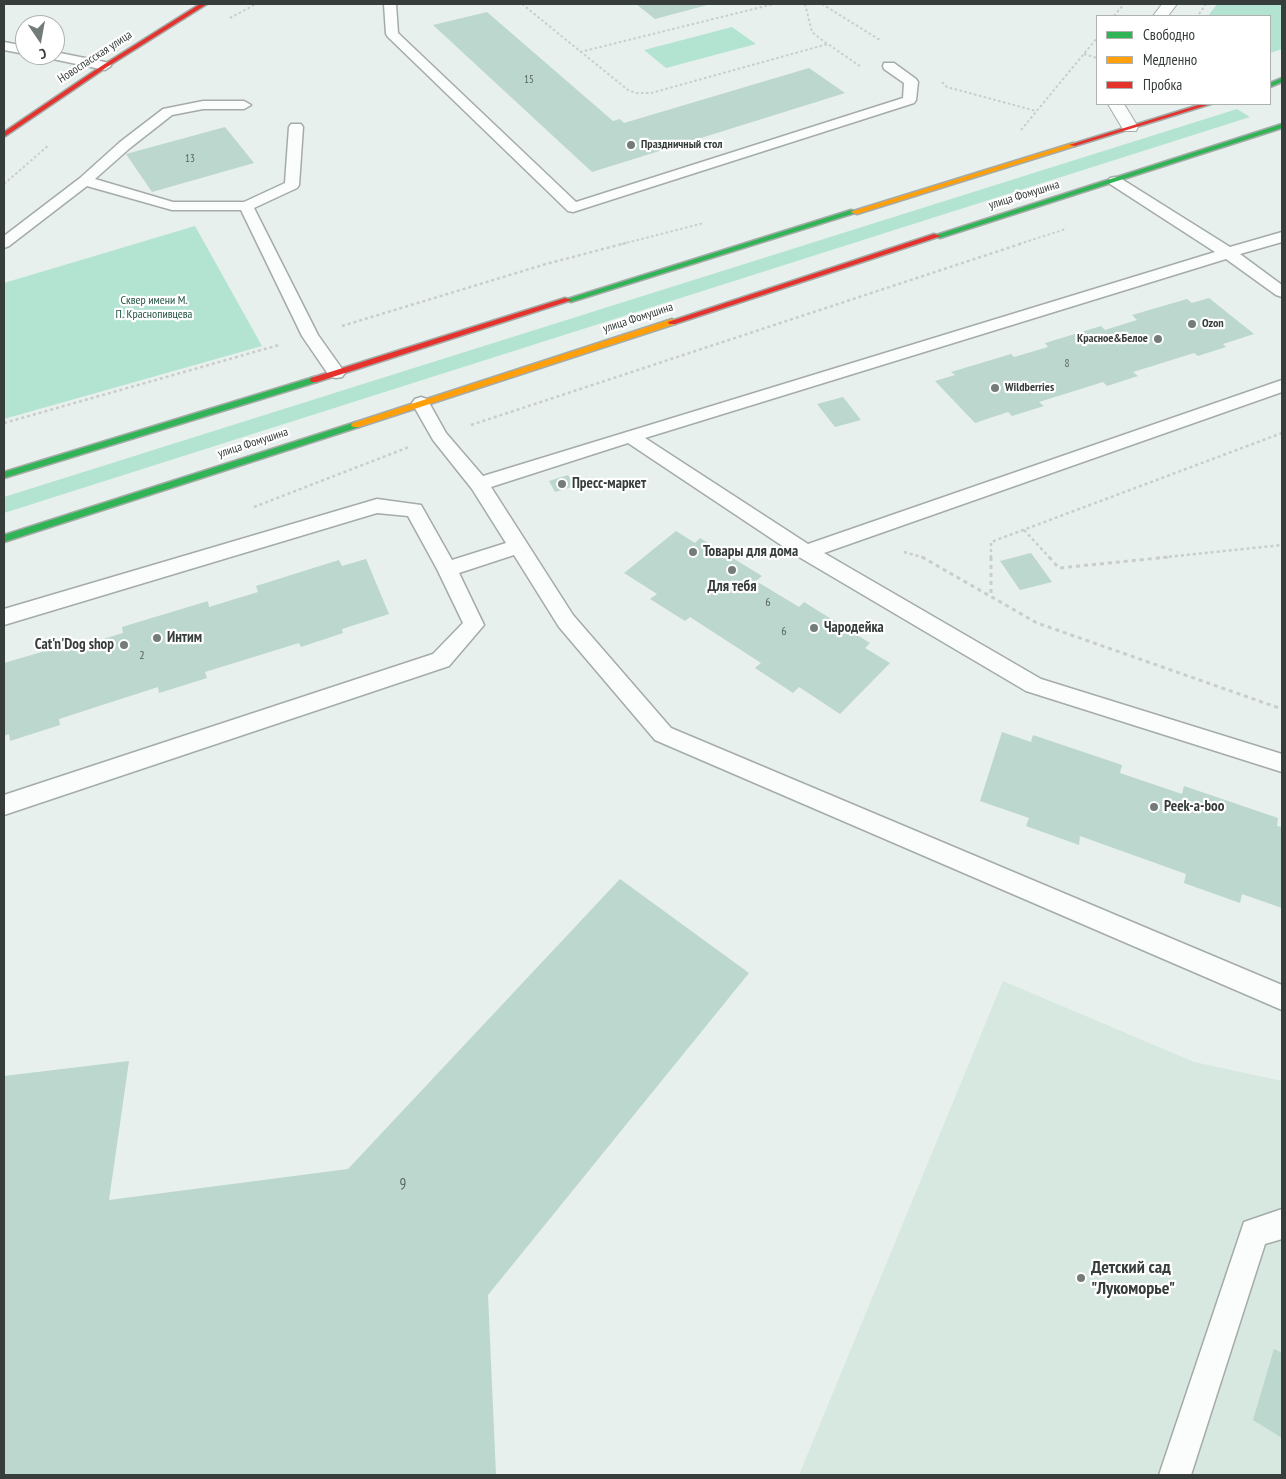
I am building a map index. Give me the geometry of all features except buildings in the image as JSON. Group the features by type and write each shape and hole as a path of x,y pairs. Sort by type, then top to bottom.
{"main road":[{"name":"Новоспасская улица","path":"4,135 106,66 204,4"},
{"path":"4,475 688,262 1205,105"},
{"name":"улица Фомушина","path":"4,539 1282,126"}],"street":[{"path":"1161,15 1170,4"},
{"path":"1117,105 1130,127"}],"lane":[{"path":"390,4 392,34 573,208 909,100 911,82 891,68"},
{"path":"65,58 106,66"},
{"path":"4,243 168,112 203,105 244,105"},
{"path":"84,181 172,206 246,206 292,184 296,128"},
{"path":"1115,181 1228,253 1282,292"},
{"path":"246,206 310,336 336,373"},
{"path":"479,484 1282,237"},
{"path":"806,552 1282,386"},
{"path":"421,403 439,436 479,484 566,621 663,734 1282,998"},
{"path":"630,436 806,552 1034,685 1282,763"},
{"path":"4,617 377,506 414,510 447,569 474,626 440,660 4,805"},
{"path":"447,569 520,546"},
{"path":"1175,1475 1254,1232 1282,1224"}],"path":[{"path":"522,4 628,90 636,93 651,93 828,44"},
{"path":"580,52 774,4"},
{"path":"805,4 812,32 828,44 871,75 891,68"},
{"path":"822,4 885,44"},
{"path":"1115,15 1124,4"},
{"path":"1199,15 1206,4"},
{"path":"1017,134 1096,39"},
{"path":"1084,54 1096,58"},
{"path":"855,63 863,60"},
{"path":"941,81 947,87 1036,112"},
{"path":"4,423 310,336 546,264 712,221"},
{"path":"252,508 439,436 1068,228"},
{"path":"991,596 991,542 1282,433"},
{"path":"1024,530 1059,568 1282,544"},
{"path":"902,552 923,557 1037,623 1282,708"}],"shaded area":[{"name":"Детский сад \"Лукоморье\"","path":"1003,981 1194,1062 1282,1081 1282,1475 799,1475"}],"green space":[{"path":"1217,4 1282,4 1282,49 1271,53 1271,15 1209,15"},
{"path":"732,27 756,44 666,68 644,50"},
{"path":"1237,109 1250,117 4,513 4,497"},
{"name":"Сквер имени М. П. Краснопивцева","path":"195,226 262,346 4,419 4,283"}],"traffic: fast":[{"path":"1271,85 1282,80"},
{"path":"937,236 1282,126"},
{"path":"568,300 854,212"},
{"path":"4,475 314,380"},
{"path":"4,539 356,425"}],"traffic: slow":[{"path":"854,212 1073,145"},
{"path":"356,425 672,322"}],"traffic: jam":[{"path":"4,135 105,66 204,4"},
{"path":"1073,145 1205,105"},
{"path":"672,322 937,236"},
{"path":"314,380 568,300"}],"place":[{"name":"Праздничный стол","path":"631,145"},
{"name":"Ozon","path":"1192,324"},
{"name":"Красное&Белое","path":"1158,339"},
{"name":"Wildberries","path":"995,388"},
{"name":"Пресс-маркет","path":"562,484"},
{"name":"Товары для дома","path":"693,552"},
{"name":"Для тебя","path":"732,570"},
{"name":"Чародейка","path":"814,628"},
{"name":"Интим","path":"157,638"},
{"name":"Cat'n'Dog shop","path":"124,645"},
{"name":"Peek-a-boo","path":"1154,807"},
{"name":"Детский сад \"Лукоморье\"","path":"1081,1278"}]}
